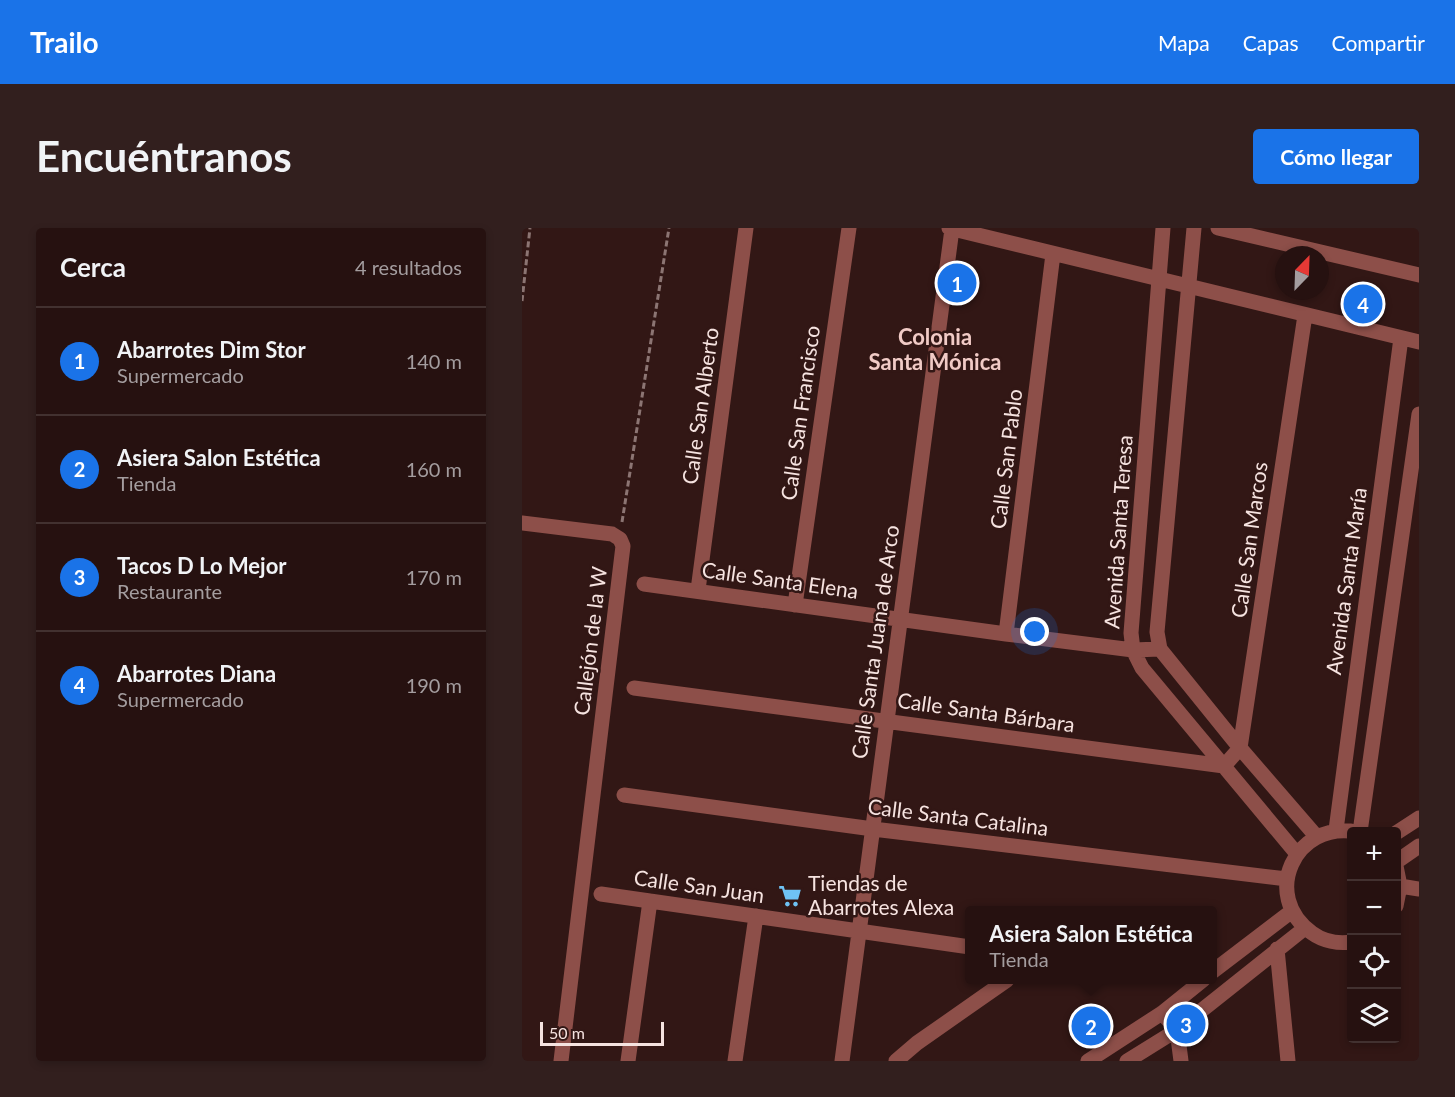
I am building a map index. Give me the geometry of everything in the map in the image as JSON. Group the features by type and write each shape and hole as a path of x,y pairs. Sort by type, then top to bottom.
{"street":[{"name":"Calle San Alberto","path":"698,590 746,228"},
{"name":"Calle San Francisco","path":"795,605 849,228"},
{"path":"950,228 1419,342"},
{"name":"Calle Santa Juana de Arco","path":"842,1061 950,228"},
{"name":"Avenida Santa Teresa","path":"1163,228 1131,633 1133,650 1142,668 1297,854"},
{"path":"1194,228 1157,632 1160,649 1240,748 1316,836"},
{"path":"1218,228 1419,275"},
{"name":"Calle San Pablo","path":"1006,634 1053,254"},
{"name":"Calle San Marcos","path":"1240,748 1305,315"},
{"name":"Avenida Santa María","path":"1336,830 1401,338"},
{"path":"1360,827 1419,414"},
{"path":"1144,466 1172,467"},
{"path":"522,523 612,534 620,538"},
{"name":"Callejón de la W","path":"561,1061 623,546 620,538"},
{"name":"Calle Santa Elena","path":"644,584 1133,650 1160,649"},
{"name":"Calle Santa Bárbara","path":"634,688 1224,766"},
{"path":"1224,766 1240,748"},
{"name":"Calle Santa Catalina","path":"624,795 873,830 1287,879"},
{"path":"1401,830 1419,818"},
{"path":"1347,830 1336,830 1316,836 1306,844 1290,866 1287,879 1292,911 1305,928 1331,941 1347,942"},
{"path":"1401,860 1419,846"},
{"path":"1401,886 1419,889"},
{"name":"Calle San Juan","path":"601,894 965,946"},
{"path":"628,1061 650,901"},
{"path":"1217,967 1292,911"},
{"path":"735,1061 756,916"},
{"path":"1127,1061 1177,1030 1277,948 1305,928"},
{"path":"1277,948 1288,1061"},
{"path":"896,1061 917,1043 1001,984"},
{"path":"1088,1061 1162,1013 1195,984"},
{"path":"1209,984 1221,995"},
{"path":"1162,1013 1177,1030 1181,1061"}],"path":[{"path":"522,301 530,228"},
{"name":"Callejón de la W","path":"620,538 669,228"}],"place":[{"name":"Abarrotes Dim Stor","path":"957,283"},
{"name":"Abarrotes Diana","path":"1363,304"},
{"name":"Tiendas de Abarrotes Alexa","path":"790,896"},
{"name":"Tacos D Lo Mejor","path":"1186,1024"},
{"name":"Asiera Salon Estética","path":"1091,1026"}],"district":[{"name":"Colonia Santa Mónica","path":"935,350"}]}
